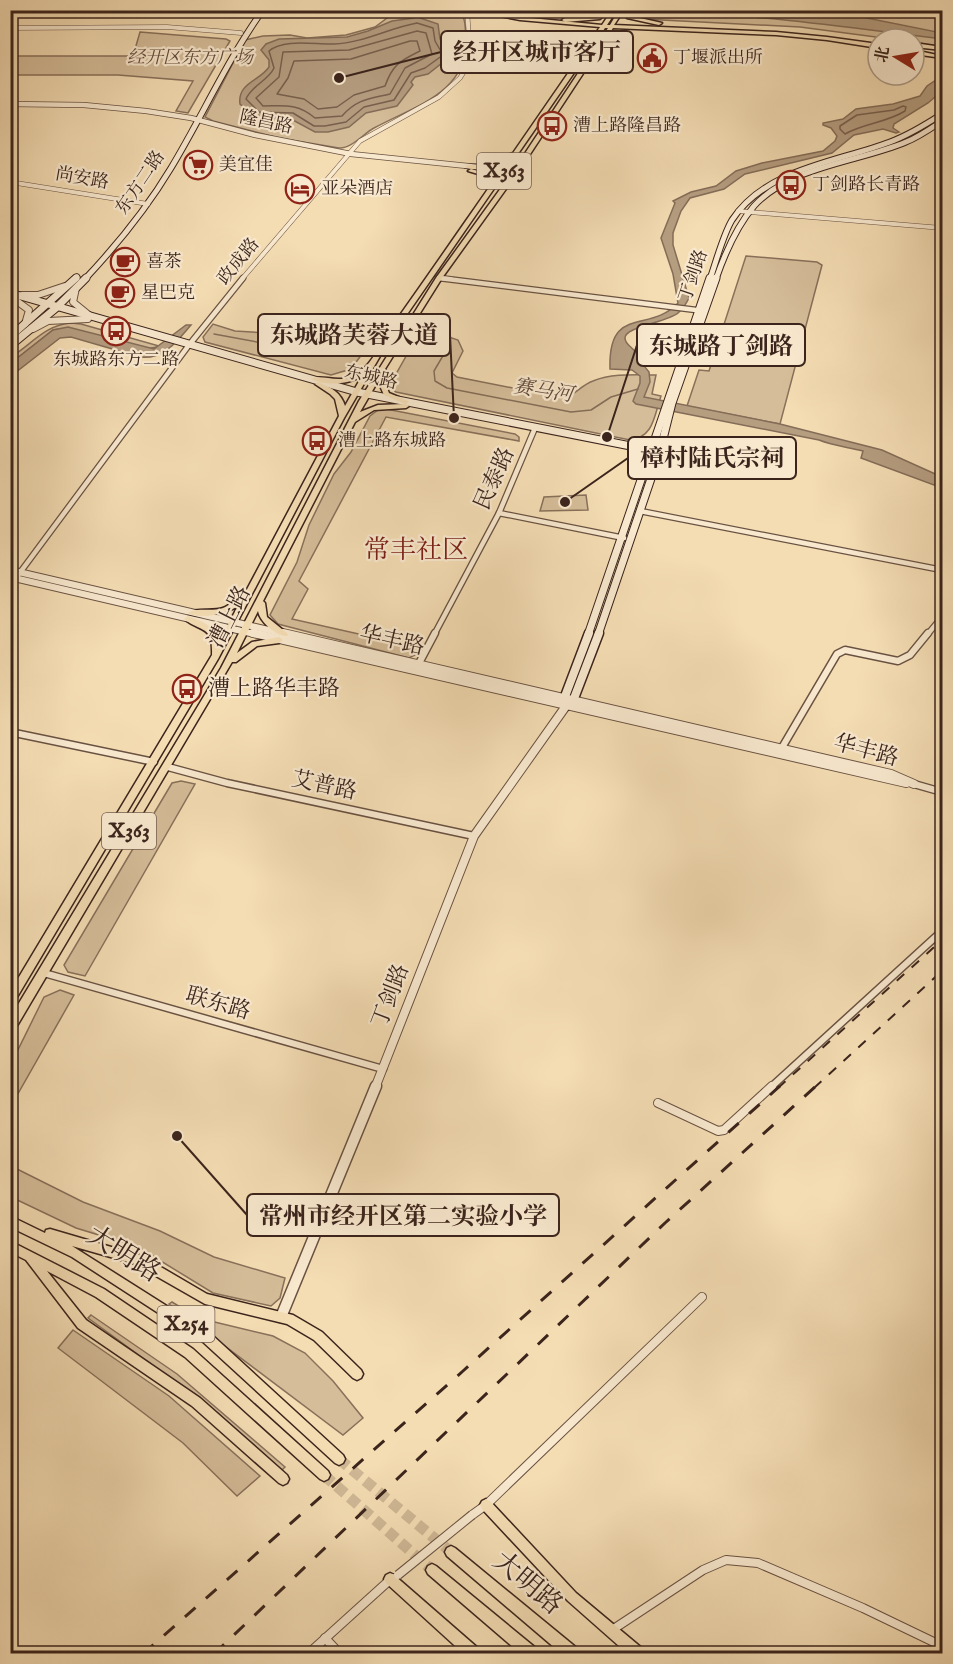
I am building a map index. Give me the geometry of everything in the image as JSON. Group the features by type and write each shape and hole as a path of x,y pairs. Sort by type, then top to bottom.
{"main road":[{"name":"东方二路","path":"10,337 106,254 146,203 173,165 192,122 239,35 257,10"},
{"name":"东方二路","path":"192,122 243,36 263,10"},
{"path":"468,10 527,21 784,28 866,38"},
{"path":"497,10 565,22 591,32 595,45 622,31 658,26 791,34 866,44"},
{"path":"565,22 617,12 658,26"},
{"name":"X363","path":"439,278 515,172 595,45 605,24 617,12"},
{"name":"X363","path":"484,199 595,45 613,25 617,12"},
{"path":"926,47 942,50"},
{"path":"926,54 942,57"},
{"name":"丁剑路","path":"703,311 719,251 738,211 771,185 799,171 901,140 929,125 942,114"},
{"name":"丁剑路","path":"568,702 640,511 669,403 726,251 748,212 780,187 807,173 918,138 942,121"},
{"path":"467,168 500,163 526,139"},
{"path":"467,168 487,175 491,180 484,199"},
{"name":"漕上路","path":"10,1028 168,767 225,668 347,431 361,394 387,339 484,199"},
{"name":"漕上路","path":"10,1002 155,762 233,626 341,418 383,368 439,278"},
{"name":"东方二路","path":"10,346 56,308 77,281"},
{"name":"东城路","path":"13,296 361,394 655,453"},
{"path":"316,382 352,379 362,375 379,355"},
{"path":"383,368 382,388 386,394 406,404"},
{"path":"316,382 338,395 342,407 341,418"},
{"path":"347,431 360,413 406,404"},
{"name":"丁剑路","path":"568,702 655,453"},
{"path":"190,616 227,611 236,606 256,581"},
{"path":"225,668 242,651 255,644 281,637 263,618 261,600"},
{"path":"190,616 210,628 215,635 217,646 214,659"},
{"name":"大明路","path":"10,1221 76,1253 207,1338 339,1459"},
{"path":"30,1229 138,1260 205,1299 281,1317 318,1336 357,1374"},
{"name":"大明路","path":"10,1246 100,1293 189,1353 324,1475"},
{"path":"29,1255 82,1324 196,1402 283,1479"},
{"path":"486,1505 572,1597 638,1653"},
{"name":"大明路","path":"451,1552 573,1653"},
{"name":"大明路","path":"432,1570 532,1653"},
{"path":"394,1577 474,1653"}],"street":[{"name":"政成路","path":"10,586 188,347 258,260 360,141 373,131 439,97 460,78 465,70 470,51 468,10"},
{"path":"10,28 147,28 239,35"},
{"name":"隆昌路","path":"10,105 109,110 192,122 252,139 349,155 515,172"},
{"name":"尚安路","path":"10,182 146,203"},
{"path":"738,211 942,228"},
{"path":"439,278 703,311"},
{"path":"13,296 38,296 77,281"},
{"path":"77,281 73,302 88,317"},
{"path":"13,296 29,310 29,316 23,328"},
{"path":"32,330 48,321 88,317"},
{"name":"民泰路","path":"417,668 499,513 534,430"},
{"path":"640,511 942,570"},
{"path":"499,513 624,538"},
{"name":"华丰路","path":"10,570 16,576 780,751 887,780 914,784"},
{"path":"780,751 837,654 845,650 898,661 910,656 942,616"},
{"name":"丁剑路","path":"281,1317 383,1069 474,836 495,802 546,740 568,702"},
{"path":"10,732 155,762"},
{"name":"艾普路","path":"168,767 226,783 474,836"},
{"path":"914,784 942,792"},
{"path":"658,1103 718,1131 724,1130 942,931"},
{"name":"联东路","path":"44,973 383,1069"},
{"path":"308,1653 394,1577 486,1505 702,1297"},
{"path":"611,1630 703,1570 726,1560 758,1563 863,1608 942,1646"},
{"path":"325,1638 340,1653"}],"green space":[{"path":"633,10 887,11 942,17 942,47 926,44 926,27 866,27 866,36 800,27 642,19 633,15"},
{"path":"390,11 454,11 462,14 465,22 465,56 459,72 449,85 421,104 374,128 357,141 339,148 279,138 205,117 245,40 263,36 290,35 307,38 346,35 375,27 391,15"},
{"name":"经开区东方广场","path":"140,32 230,41 188,113 176,111 193,81 118,75 11,75 11,56 133,56"},
{"path":"746,256 817,262 822,265 780,424 687,406 699,370 709,371"},
{"path":"368,322 385,323 351,369 331,375 205,342 203,337 213,324 235,331 268,333 329,348 341,344 356,327"},
{"path":"71,323 159,346 139,347 80,331 53,330 11,363 11,357 46,331"},
{"path":"422,328 458,340 463,351 452,373 457,377 564,398 601,378 656,375 652,394 661,396 652,424 644,435 630,440 396,392 391,388 391,383"},
{"path":"386,409 515,434 519,437 519,441 386,417 299,581 308,589 292,619 421,648 417,654 409,658 278,624 270,615 297,562 309,525 334,474 351,452 370,416 378,410"},
{"path":"586,495 588,510 540,511 544,497"},
{"path":"181,781 195,784 85,976 68,972 64,965 172,783"},
{"path":"60,990 74,995 11,1106 11,1064 44,997"},
{"path":"11,1166 83,1202 160,1231 214,1257 285,1278 280,1298 271,1306 213,1293 138,1247 76,1228 11,1197"},
{"path":"172,1302 198,1318 273,1336 305,1353 333,1381 363,1418 343,1435 169,1304"},
{"path":"91,1315 177,1374 285,1467 282,1470 214,1410 88,1318"},
{"path":"73,1330 169,1396 260,1476 237,1496 183,1443 58,1348"}],"water":[{"path":"739,10 776,13 797,10 820,16 842,13 912,27 866,27 866,29 808,22 672,12 549,11"},
{"path":"421,14 420,18 438,24 440,39 452,55 428,74 415,77 411,82 413,85 397,106 366,113 349,127 328,132 315,132 291,119 257,118 240,104 240,97 245,87 269,67 269,60 261,50 266,44 279,39 347,37 392,21 414,18"},
{"path":"926,30 942,33 942,39 926,37"},
{"path":"942,76 942,91 928,103 894,124 893,128 899,132 883,129 854,135 832,153 745,174 724,189 690,198 681,211 673,233 673,245 689,298 678,313 631,331 625,338 649,372 650,382 644,397 780,424 882,450 942,477 942,488 861,458 863,451 819,440 636,404 633,401 640,383 640,376 632,370 610,369 611,349 616,336 623,328 667,312 678,303 673,274 661,238 675,203 673,201 691,192 716,186 736,171 762,163 823,151 835,141 837,136 823,123 843,119 856,109 893,104 920,96 927,86"},
{"path":"186,325 191,325 169,348 156,356 149,357 140,357 71,337 60,338 11,376 11,363 53,330 68,327 154,349"}],"waterway":[{"path":"925,10 942,24"},
{"name":"赛马河","path":"214,334 332,356 342,351 361,333 379,330 401,334 441,346 444,354 434,371 435,381 447,388 571,412 591,410 611,397 638,389"}],"tunnel":[{"path":"339,1459 451,1552"},
{"path":"324,1475 432,1570"}],"railway":[{"path":"778,1088 942,940"},
{"path":"814,1088 942,971"},
{"path":"143,1654 780,1086"},
{"path":"214,1654 665,1223 816,1086"}],"place":[{"name":"丁堰派出所","path":"652,58"},
{"name":"经开区城市客厅","path":"339,78"},
{"name":"漕上路隆昌路","path":"552,126"},
{"name":"美宜佳","path":"198,165"},
{"name":"丁剑路长青路","path":"791,185"},
{"name":"亚朵酒店","path":"300,189"},
{"name":"喜茶","path":"125,262"},
{"name":"星巴克","path":"120,293"},
{"name":"东城路东方二路","path":"116,331"},
{"name":"东城路芙蓉大道","path":"454,418"},
{"name":"东城路丁剑路","path":"607,437"},
{"name":"漕上路东城路","path":"317,441"},
{"name":"樟村陆氏宗祠","path":"565,502"},
{"name":"漕上路华丰路","path":"187,689"},
{"name":"常州市经开区第二实验小学","path":"177,1136"}],"district":[{"name":"常丰社区","path":"416,550"}]}
